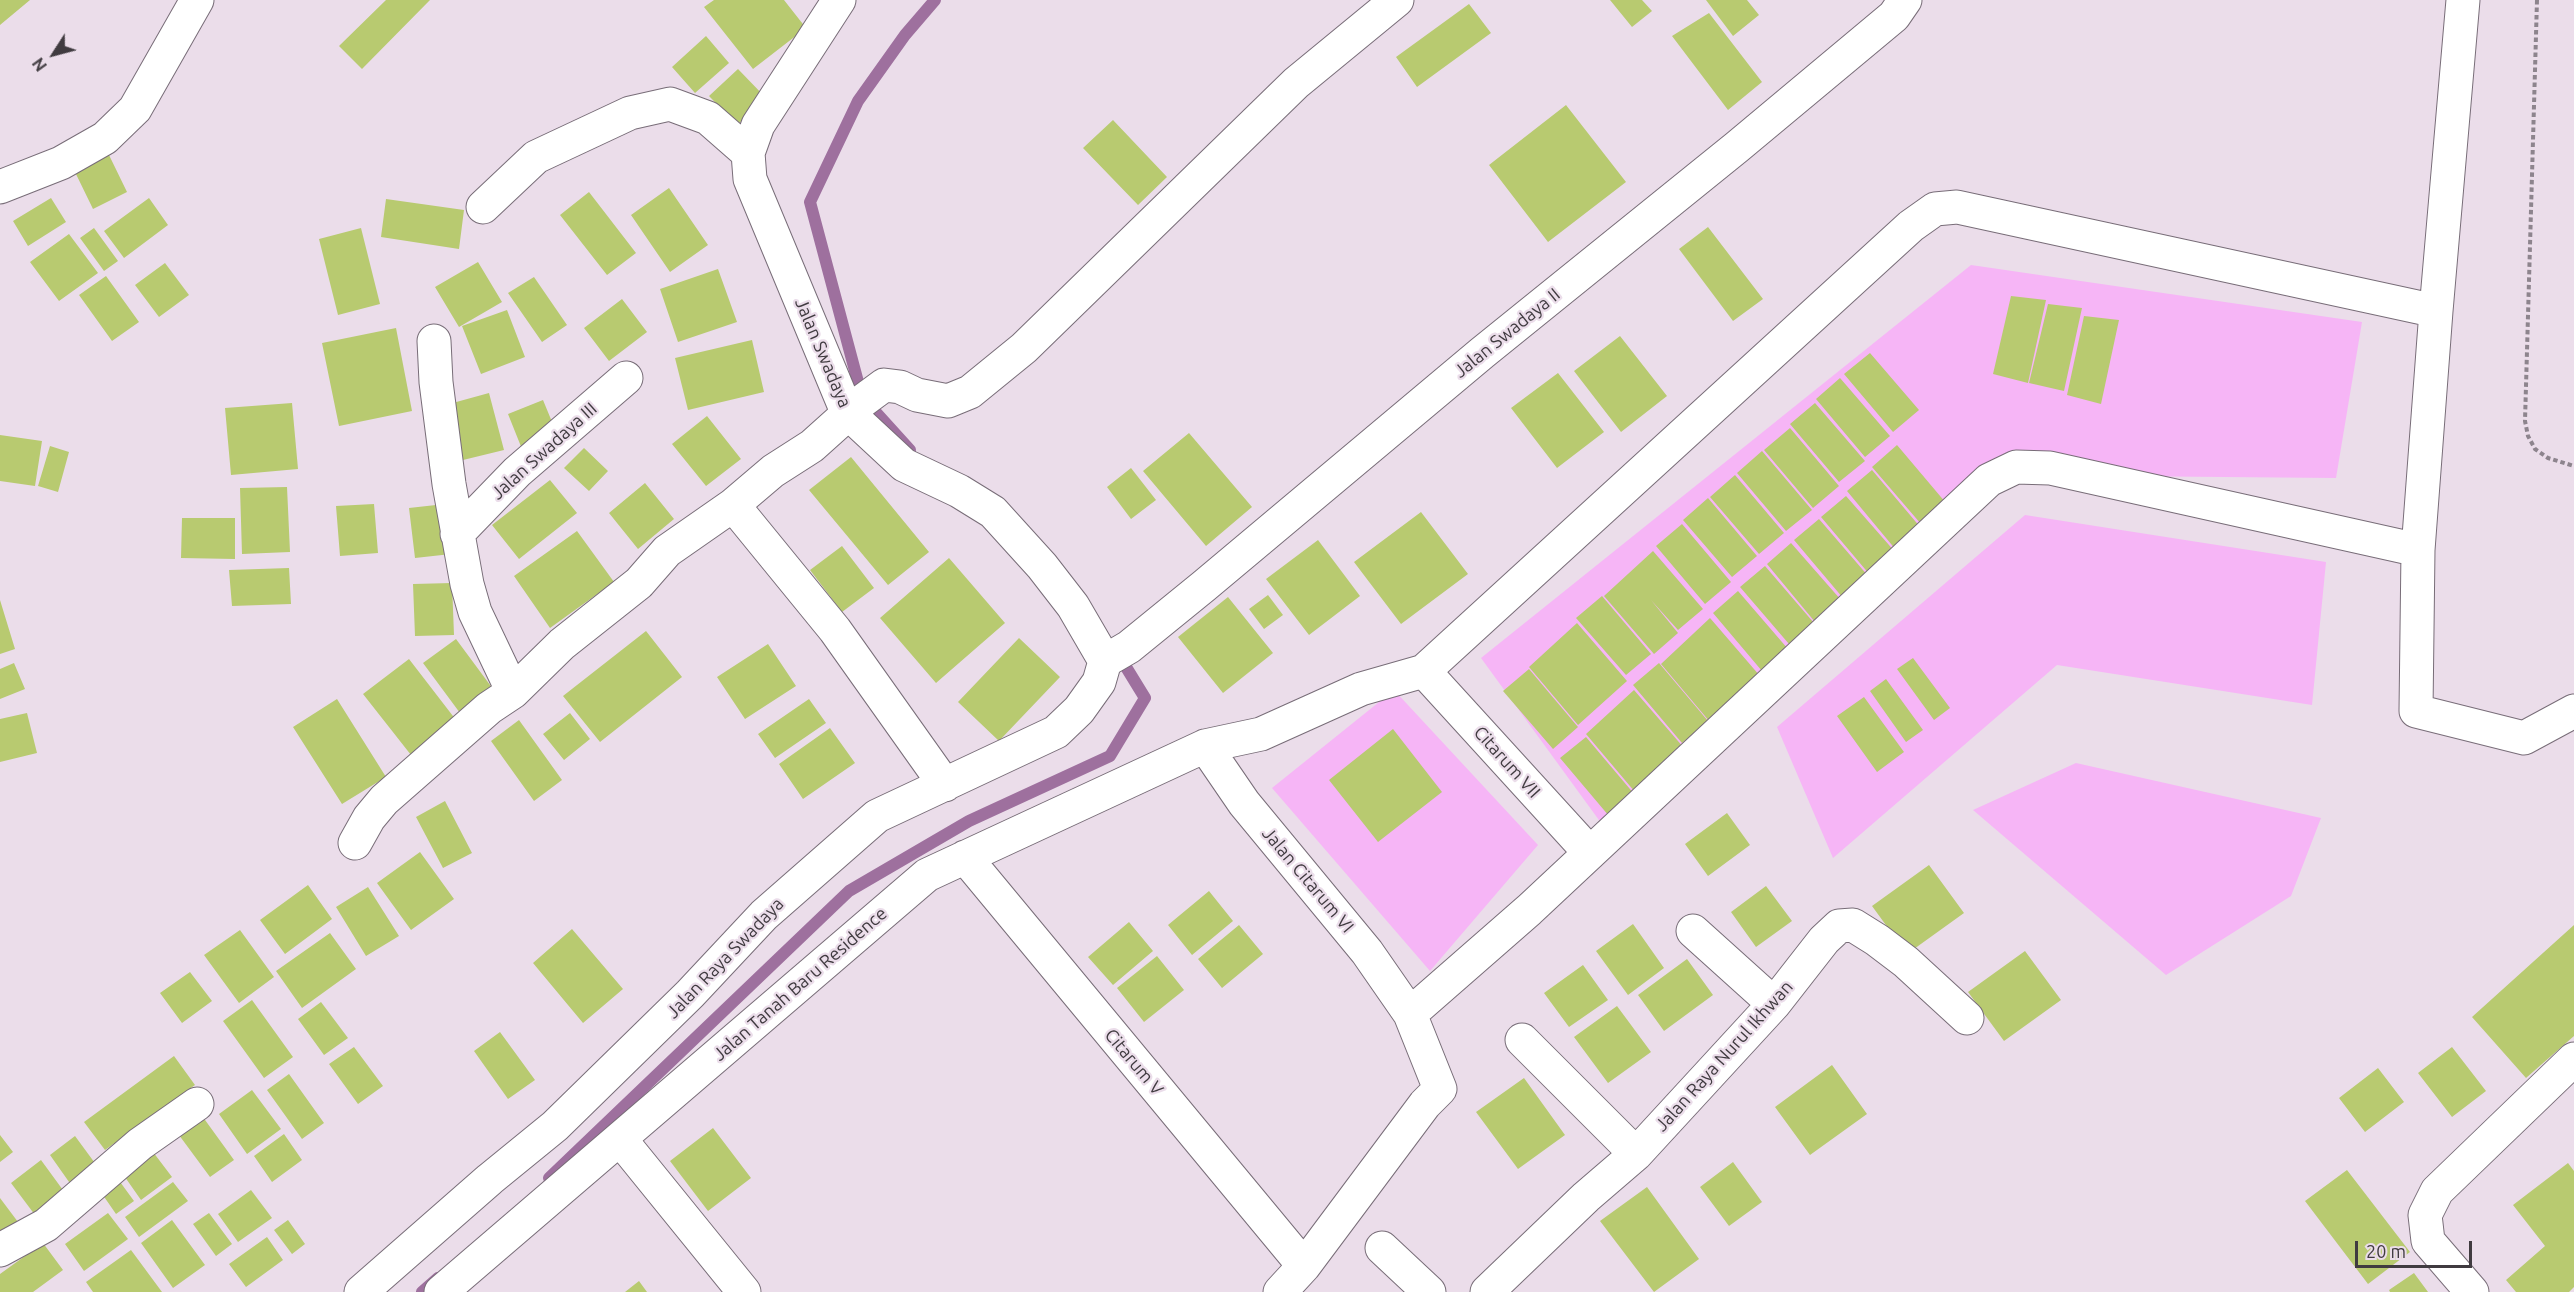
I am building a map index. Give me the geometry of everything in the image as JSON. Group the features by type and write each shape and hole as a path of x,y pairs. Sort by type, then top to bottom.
{"street":[{"path":"0,187 61,163 105,138 135,109 197,0"},
{"name":"Jalan Swadaya","path":"839,0 758,125 748,153 750,179 864,400 904,465 959,491 993,512 1042,566 1115,655"},
{"path":"355,843 369,818 384,800 489,708 513,692 562,644 639,583 667,551 733,505 773,471 812,446 864,400 900,387 917,395 948,401 970,392 1024,348 1296,83 1397,0"},
{"name":"Jalan Swadaya II","path":"1115,655 1772,118 1894,16 1905,0"},
{"path":"2463,0 2418,550 2416,711 2524,738 2574,711"},
{"path":"483,207 536,157 630,113 670,104 708,118 748,153"},
{"path":"1424,671 1911,226 1935,209 1958,207 2436,311"},
{"path":"434,341 436,382 466,585 475,612 513,692"},
{"name":"Jalan Swadaya III","path":"457,534 517,472 626,378"},
{"path":"1410,1014 1590,853 1989,480 2016,467 2050,468 2418,550"},
{"path":"733,505 835,630 945,785"},
{"name":"Jalan Raya Swadaya","path":"361,1292 490,1179 555,1126 690,994 764,915 877,816 1056,732 1079,710 1115,655"},
{"name":"Jalan Tanah Baru Residence","path":"447,1290 927,874 1204,746 1261,734 1361,689 1424,671"},
{"name":"Citarum VII","path":"1424,671 1590,853"},
{"name":"Jalan Citarum VI","path":"1204,746 1244,803 1367,952 1410,1014 1440,1089 1425,1104 1304,1266"},
{"name":"Citarum V","path":"965,857 1304,1266"},
{"name":"Jalan Raya Nurul Ikhwan","path":"1487,1292 1586,1197 1636,1154 1774,1004 1824,940 1839,926 1853,925 1906,962 1967,1018"},
{"path":"1693,931 1774,1004"},
{"path":"1522,1040 1636,1154"},
{"path":"2472,1292 2428,1241 2425,1215 2438,1191 2574,1059"},
{"path":"0,1250 46,1226 140,1144 197,1104"},
{"path":"620,1139 744,1292"},
{"path":"1383,1248 1429,1292"},
{"path":"1281,1292 1304,1266"}],"path":[{"path":"2537,0 2525,421 2528,436 2535,449 2548,458 2574,466"}],"shaded area":[{"path":"1971,265 2362,322 2336,478 2000,475 1612,838 1481,658"},
{"path":"2025,515 2326,562 2312,705 2057,665 1833,858 1777,727"},
{"path":"1394,690 1538,845 1430,971 1272,788"},
{"path":"2076,763 2321,818 2291,896 2166,975 1973,810"}],"building":[{"path":"0,0 30,0 0,25"},
{"path":"386,0 430,0 362,69 339,46"},
{"path":"714,0 784,0 806,28 753,69 704,7"},
{"path":"1610,0 1642,0 1652,11 1632,27"},
{"path":"1706,0 1747,0 1759,15 1733,36"},
{"path":"1469,4 1491,33 1417,87 1396,57"},
{"path":"1709,13 1762,82 1728,110 1672,36"},
{"path":"706,36 729,63 695,93 672,67"},
{"path":"738,69 766,98 737,125 709,96"},
{"path":"1566,105 1626,182 1548,242 1489,165"},
{"path":"1113,120 1167,177 1138,205 1083,148"},
{"path":"109,155 127,192 93,209 75,172"},
{"path":"669,188 708,245 670,272 631,215"},
{"path":"589,192 636,253 607,275 560,215"},
{"path":"51,198 66,222 28,246 13,221"},
{"path":"149,198 168,225 124,258 104,231"},
{"path":"386,199 464,210 459,249 381,237"},
{"path":"1708,227 1763,299 1733,321 1679,249"},
{"path":"94,228 118,261 104,271 80,238"},
{"path":"361,228 380,304 338,315 319,239"},
{"path":"69,234 98,273 59,301 30,262"},
{"path":"478,262 502,302 459,327 435,287"},
{"path":"165,263 189,295 159,317 135,285"},
{"path":"718,269 737,322 678,342 660,289"},
{"path":"106,276 139,322 112,341 79,295"},
{"path":"534,277 567,325 542,342 508,293"},
{"path":"2011,296 2046,300 2028,383 1993,374"},
{"path":"622,299 647,332 609,361 584,328"},
{"path":"2048,304 2082,308 2064,391 2029,383"},
{"path":"507,310 525,357 481,374 462,326"},
{"path":"2084,316 2119,320 2101,404 2067,395"},
{"path":"396,328 412,411 339,426 322,343"},
{"path":"1620,336 1667,396 1621,432 1574,371"},
{"path":"752,340 764,392 688,410 675,358"},
{"path":"1870,353 1919,410 1893,432 1844,374"},
{"path":"1558,373 1604,432 1557,468 1511,408"},
{"path":"1840,378 1890,436 1865,457 1816,399"},
{"path":"489,393 504,450 463,460 449,404"},
{"path":"543,400 557,434 522,449 508,414"},
{"path":"292,403 298,469 231,475 225,408"},
{"path":"1815,403 1865,461 1839,482 1790,424"},
{"path":"707,416 741,459 706,486 672,444"},
{"path":"1790,428 1839,486 1813,508 1764,450"},
{"path":"1189,433 1252,507 1206,546 1143,471"},
{"path":"0,435 42,441 35,486 0,481"},
{"path":"1897,445 1946,503 1921,524 1872,467"},
{"path":"50,446 69,452 58,492 38,486"},
{"path":"584,448 608,471 589,491 564,468"},
{"path":"1762,451 1812,510 1786,531 1737,473"},
{"path":"851,457 929,552 888,585 809,490"},
{"path":"1131,468 1156,500 1131,519 1107,487"},
{"path":"1872,470 1921,528 1896,550 1847,491"},
{"path":"1735,475 1784,533 1759,554 1710,497"},
{"path":"550,480 577,513 519,559 492,525"},
{"path":"645,483 674,519 638,549 609,513"},
{"path":"287,487 290,552 242,554 240,488"},
{"path":"1846,496 1896,553 1870,575 1821,517"},
{"path":"1708,498 1757,556 1732,577 1683,520"},
{"path":"374,504 378,553 340,556 336,506"},
{"path":"445,504 451,554 415,558 409,508"},
{"path":"1421,512 1468,574 1401,624 1354,562"},
{"path":"182,518 235,518 235,559 181,558"},
{"path":"1819,519 1869,577 1843,598 1794,540"},
{"path":"1682,524 1731,582 1705,604 1656,546"},
{"path":"577,531 614,582 550,628 514,576"},
{"path":"1318,540 1360,596 1309,635 1266,579"},
{"path":"1791,543 1841,600 1815,622 1767,564"},
{"path":"842,546 874,588 842,612 810,570"},
{"path":"1653,551 1703,609 1678,630 1651,600 1678,633 1654,654 1604,596"},
{"path":"949,558 1005,623 936,683 880,618"},
{"path":"1765,566 1814,623 1789,644 1740,587"},
{"path":"289,568 291,604 232,606 229,570"},
{"path":"452,583 454,635 415,636 413,584"},
{"path":"1738,591 1788,649 1762,671 1713,613"},
{"path":"1268,595 1283,615 1264,629 1249,609"},
{"path":"1602,596 1651,654 1626,675 1576,618"},
{"path":"1228,597 1273,653 1223,693 1178,637"},
{"path":"0,600 15,649 0,654"},
{"path":"1710,618 1760,676 1710,722 1661,664"},
{"path":"1577,623 1627,681 1578,725 1529,667"},
{"path":"646,631 682,677 600,742 563,696"},
{"path":"1019,638 1060,677 999,741 958,702"},
{"path":"456,639 493,689 460,713 423,663"},
{"path":"768,644 796,686 745,719 717,677"},
{"path":"1913,658 1950,708 1934,720 1897,669"},
{"path":"409,659 456,720 411,755 363,694"},
{"path":"14,663 25,689 0,699 0,669"},
{"path":"1659,663 1708,721 1682,743 1633,685"},
{"path":"1529,669 1578,727 1553,749 1503,691"},
{"path":"1886,679 1923,730 1906,742 1870,691"},
{"path":"1634,690 1684,748 1635,792 1586,734"},
{"path":"1864,697 1904,752 1877,772 1837,716"},
{"path":"337,699 386,777 342,804 293,727"},
{"path":"809,699 826,723 775,758 758,734"},
{"path":"27,713 37,753 0,762 0,719"},
{"path":"570,713 590,739 564,760 543,734"},
{"path":"519,720 562,780 534,801 491,741"},
{"path":"830,728 855,763 803,799 779,764"},
{"path":"1393,729 1442,792 1378,842 1329,780"},
{"path":"1586,737 1635,795 1609,816 1560,758"},
{"path":"445,801 472,853 443,868 416,817"},
{"path":"1727,813 1750,845 1708,876 1685,844"},
{"path":"420,852 454,899 411,930 377,883"},
{"path":"1929,865 1964,913 1907,954 1872,906"},
{"path":"308,885 332,919 285,954 260,920"},
{"path":"1766,886 1792,921 1756,947 1731,912"},
{"path":"368,887 399,936 366,956 336,907"},
{"path":"1209,891 1233,921 1192,955 1168,925"},
{"path":"1129,922 1153,951 1113,985 1088,957"},
{"path":"1633,924 1664,968 1628,995 1596,951"},
{"path":"1239,925 1263,954 1222,988 1198,959"},
{"path":"2574,925 2574,1036 2526,1078 2472,1017"},
{"path":"572,929 623,989 583,1023 533,963"},
{"path":"240,930 274,977 239,1003 204,955"},
{"path":"330,933 356,969 302,1008 276,971"},
{"path":"2025,951 2061,1000 2004,1041 1968,992"},
{"path":"1157,956 1184,990 1144,1022 1117,988"},
{"path":"1687,959 1713,995 1664,1031 1638,995"},
{"path":"1583,965 1608,1000 1569,1027 1544,993"},
{"path":"190,972 212,1001 182,1023 160,993"},
{"path":"252,1000 293,1057 264,1078 223,1021"},
{"path":"321,1002 348,1038 324,1055 298,1019"},
{"path":"1617,1006 1651,1052 1608,1083 1574,1037"},
{"path":"500,1032 535,1080 508,1099 474,1051"},
{"path":"354,1047 383,1086 358,1104 329,1064"},
{"path":"2452,1047 2486,1091 2452,1117 2418,1073"},
{"path":"174,1056 195,1085 105,1150 84,1122"},
{"path":"1832,1065 1867,1114 1810,1155 1775,1107"},
{"path":"2378,1068 2404,1102 2365,1132 2339,1098"},
{"path":"289,1074 324,1123 302,1139 267,1090"},
{"path":"1524,1078 1565,1135 1518,1169 1476,1112"},
{"path":"252,1090 281,1129 247,1154 219,1114"},
{"path":"200,1113 234,1160 210,1177 176,1131"},
{"path":"713,1128 751,1178 708,1211 670,1161"},
{"path":"284,1134 302,1160 272,1182 254,1156"},
{"path":"0,1135 13,1152 0,1162"},
{"path":"75,1136 100,1170 74,1189 50,1155"},
{"path":"150,1148 172,1177 141,1200 120,1170"},
{"path":"41,1160 68,1197 38,1219 11,1183"},
{"path":"1733,1162 1762,1202 1729,1226 1700,1187"},
{"path":"2568,1163 2574,1171 2574,1287 2569,1292 2516,1292 2506,1280 2545,1246 2513,1205"},
{"path":"2347,1170 2410,1252 2368,1284 2305,1201"},
{"path":"115,1175 134,1201 116,1214 98,1188"},
{"path":"173,1182 188,1201 139,1237 125,1217"},
{"path":"1647,1187 1699,1259 1654,1292 1600,1221"},
{"path":"251,1190 272,1218 238,1242 218,1214"},
{"path":"0,1198 21,1226 0,1241"},
{"path":"108,1213 128,1239 84,1271 65,1244"},
{"path":"209,1213 232,1244 216,1256 193,1224"},
{"path":"172,1220 205,1265 173,1288 141,1243"},
{"path":"288,1220 305,1244 292,1254 274,1230"},
{"path":"267,1237 283,1260 246,1287 229,1264"},
{"path":"43,1243 63,1270 33,1292 0,1292 0,1274"},
{"path":"131,1250 162,1292 93,1292 86,1282"},
{"path":"2414,1273 2428,1292 2390,1292 2389,1290"},
{"path":"639,1281 647,1292 625,1292"}],"waterway":[{"path":"910,450 862,397 810,202 858,101 905,35 935,0"},
{"path":"549,1178 849,891 969,821 1110,756 1145,698 1118,654"},
{"path":"422,1292 438,1278"}]}
